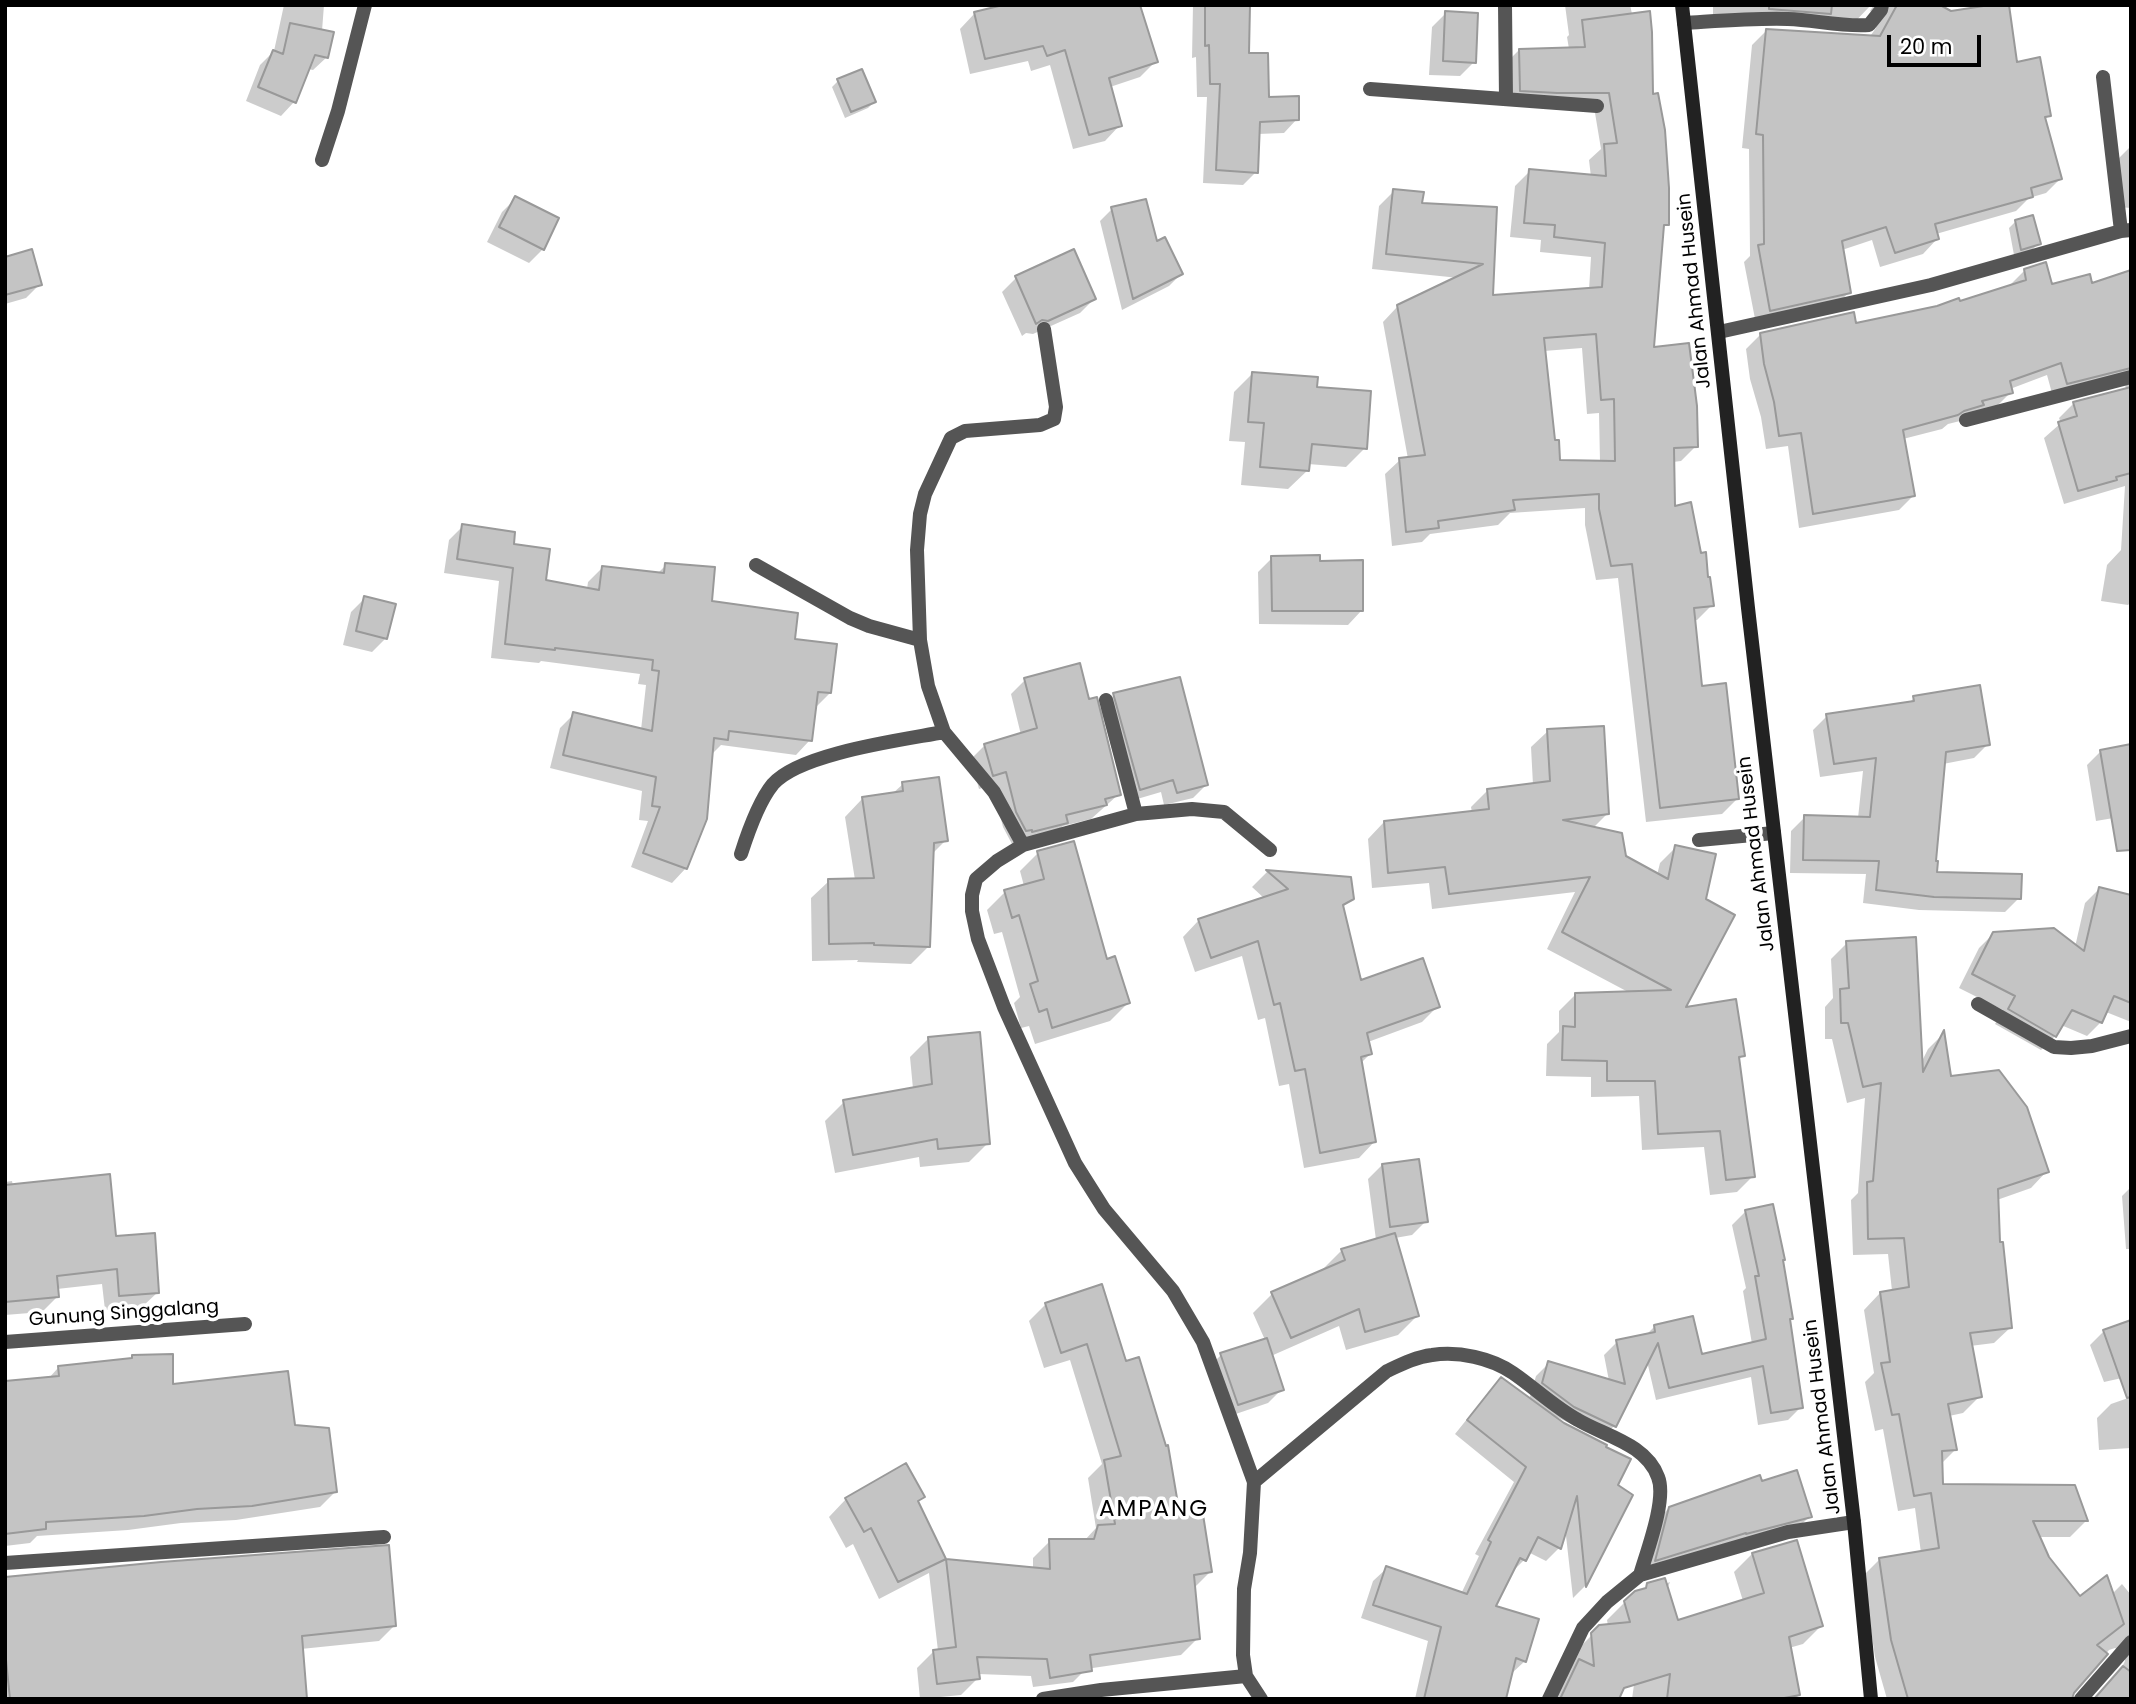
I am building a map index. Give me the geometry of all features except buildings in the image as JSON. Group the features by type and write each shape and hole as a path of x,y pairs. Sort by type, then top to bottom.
{"main road":[{"name":"Jalan Ahmad Husein","path":"1682,5 1854,1522 1871,1699"}],"street":[{"path":"322,160 338,111 365,5"},
{"path":"1505,5 1506,99"},
{"path":"1684,23 1787,19 1847,26 1869,25 1882,5"},
{"path":"1719,332 1931,285 2126,231 2103,77"},
{"path":"1370,89 1597,106"},
{"path":"1023,845 994,792 944,732 928,686 920,640 917,550 920,514 925,494 951,438 965,431 1040,425 1054,419 1056,407 1044,329"},
{"path":"1966,420 2131,377"},
{"path":"756,565 850,618 920,640"},
{"path":"1106,700 1136,814"},
{"path":"741,854 758,810 773,785 785,775 819,758 944,732"},
{"path":"1261,1699 1246,1676 1243,1655 1244,1589 1250,1553 1254,1482 1203,1342 1173,1291 1104,1209 1075,1163 1044,1099 992,979 978,939 972,911 972,895 976,879 1023,845 1136,814 1192,808 1224,813 1270,850"},
{"path":"1699,840 1774,834"},
{"path":"1978,1003 2054,1047 2071,1048 2131,1037"},
{"name":"Gunung Singgalang","path":"5,1342 245,1324"},
{"path":"1254,1482 1387,1371 1409,1360 1433,1354 1472,1356 1493,1362 1513,1373 1577,1420 1633,1448 1649,1460 1660,1479 1660,1504 1640,1575"},
{"path":"1549,1699 1583,1628 1607,1602 1640,1575 1788,1532 1854,1522"},
{"path":"5,1563 384,1537"},
{"path":"2081,1699 2131,1642"},
{"path":"1043,1699 1101,1690 1246,1676"}],"district":[{"name":"AMPANG","path":"1154,1510"}]}
